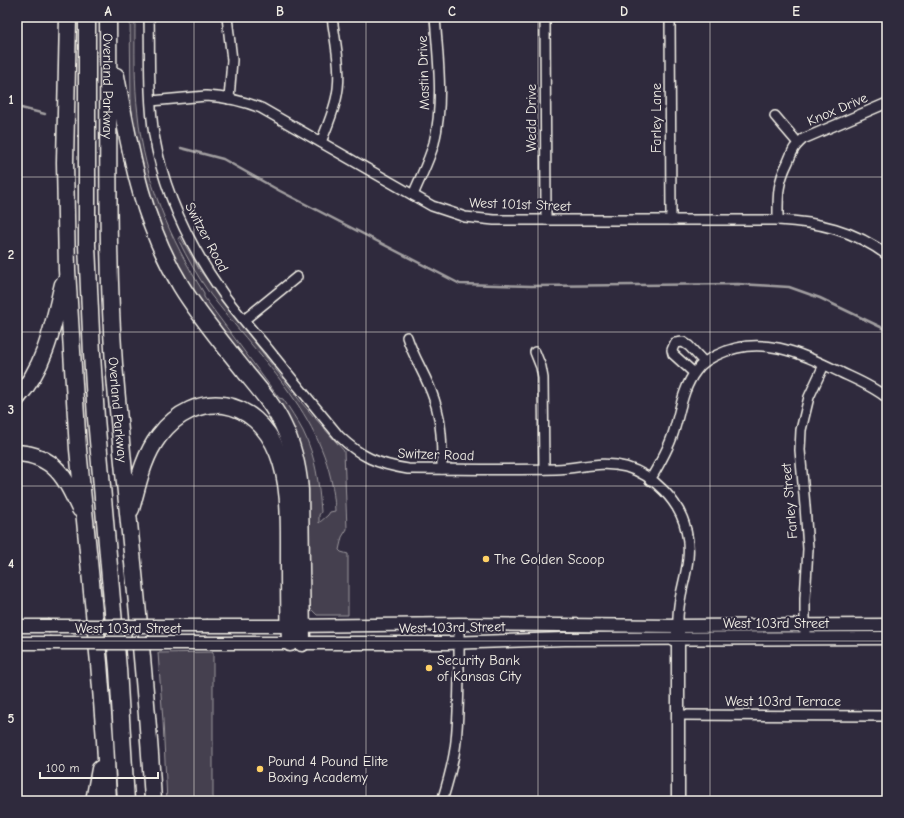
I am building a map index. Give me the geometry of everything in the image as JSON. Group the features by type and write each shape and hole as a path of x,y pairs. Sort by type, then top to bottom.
{"highway":[{"path":"68,17 65,162 67,270 78,450 105,740 108,801"},
{"name":"Overland Parkway","path":"87,17 87,245 91,339 96,418 118,669 126,801"},
{"name":"Overland Parkway","path":"108,17 111,301 114,363 149,728 153,801"},
{"path":"108,37 132,161 144,204 160,245 192,304 266,397 283,426 294,454 299,476 300,490 295,626"},
{"path":"17,398 35,375 44,352 51,333 67,270"},
{"path":"128,518 144,463 159,436 173,420 188,410 208,405 225,405 238,409 256,420 272,440 279,454 284,472 289,507 296,643"},
{"path":"17,453 35,456 55,467 67,481 85,518"},
{"path":"94,801 105,740"}],"main road":[{"name":"West 103rd Street","path":"17,626 295,626 459,624 678,626 887,625"},
{"path":"678,626 678,801"},
{"name":"West 103rd Street","path":"17,643 459,643 565,639 887,638"}],"street":[{"name":"Switzer Road","path":"150,17 151,101 154,136 160,162 176,211 187,236 207,271 225,296 338,436 364,456 390,466 408,469 544,469 564,468 597,463 626,467 638,472 663,489 678,508 686,529 689,542 689,559 677,612 678,626"},
{"path":"227,17 232,60 229,99"},
{"path":"321,142 332,114 339,84 332,17"},
{"name":"Mastin Drive","path":"413,195 432,149 439,113 440,83 435,17"},
{"name":"Wedd Drive","path":"545,17 546,220"},
{"name":"Farley Lane","path":"670,17 671,220"},
{"name":"West 101st Street","path":"151,101 206,96 246,102 261,108 413,195 445,211 465,217 494,220 778,220 806,222 849,233 867,242 887,255"},
{"name":"Knox Drive","path":"778,220 778,189 781,176 794,147 803,139 887,102"},
{"name":"Knox Drive","path":"775,116 798,143"},
{"path":"244,320 297,277"},
{"path":"407,337 411,351 428,382 440,419 442,469"},
{"path":"694,373 673,354 672,350 675,343 683,342 689,346 704,362"},
{"path":"650,480 660,464 673,436 683,397 694,373 704,362 732,349 744,346 760,345 798,353 872,388 887,398"},
{"path":"535,352 541,367 543,378 544,469"},
{"name":"Farley Street","path":"805,638 805,599 808,549 806,506 800,450 801,430 803,416 809,397 824,365"},
{"path":"442,801 452,765 456,742 459,624"},
{"name":"West 103rd Terrace","path":"678,715 887,716"}],"shaded area":[{"path":"130,17 135,17 136,90 141,139 146,162 160,208 180,251 204,293 204,297 279,398 283,399 303,431 311,451 316,471 321,512 319,515 319,523 330,512 335,511 331,479 321,449 308,420 271,368 210,294 181,246 178,239 180,236 199,269 217,294 301,402 344,451 347,529 342,537 339,550 348,554 348,615 317,615 309,607 303,462 183,277 152,209 135,138 131,104"},
{"path":"213,652 213,801 167,801 158,653"}],"waterway":[{"path":"17,107 45,114"},
{"path":"181,148 223,159 280,191 460,284 531,286 738,284 789,287 820,298 887,330"}],"place":[{"name":"The Golden Scoop","path":"486,559"},
{"name":"Security Bank of Kansas City","path":"429,668"},
{"name":"Pound 4 Pound Elite Boxing Academy","path":"260,769"}]}
